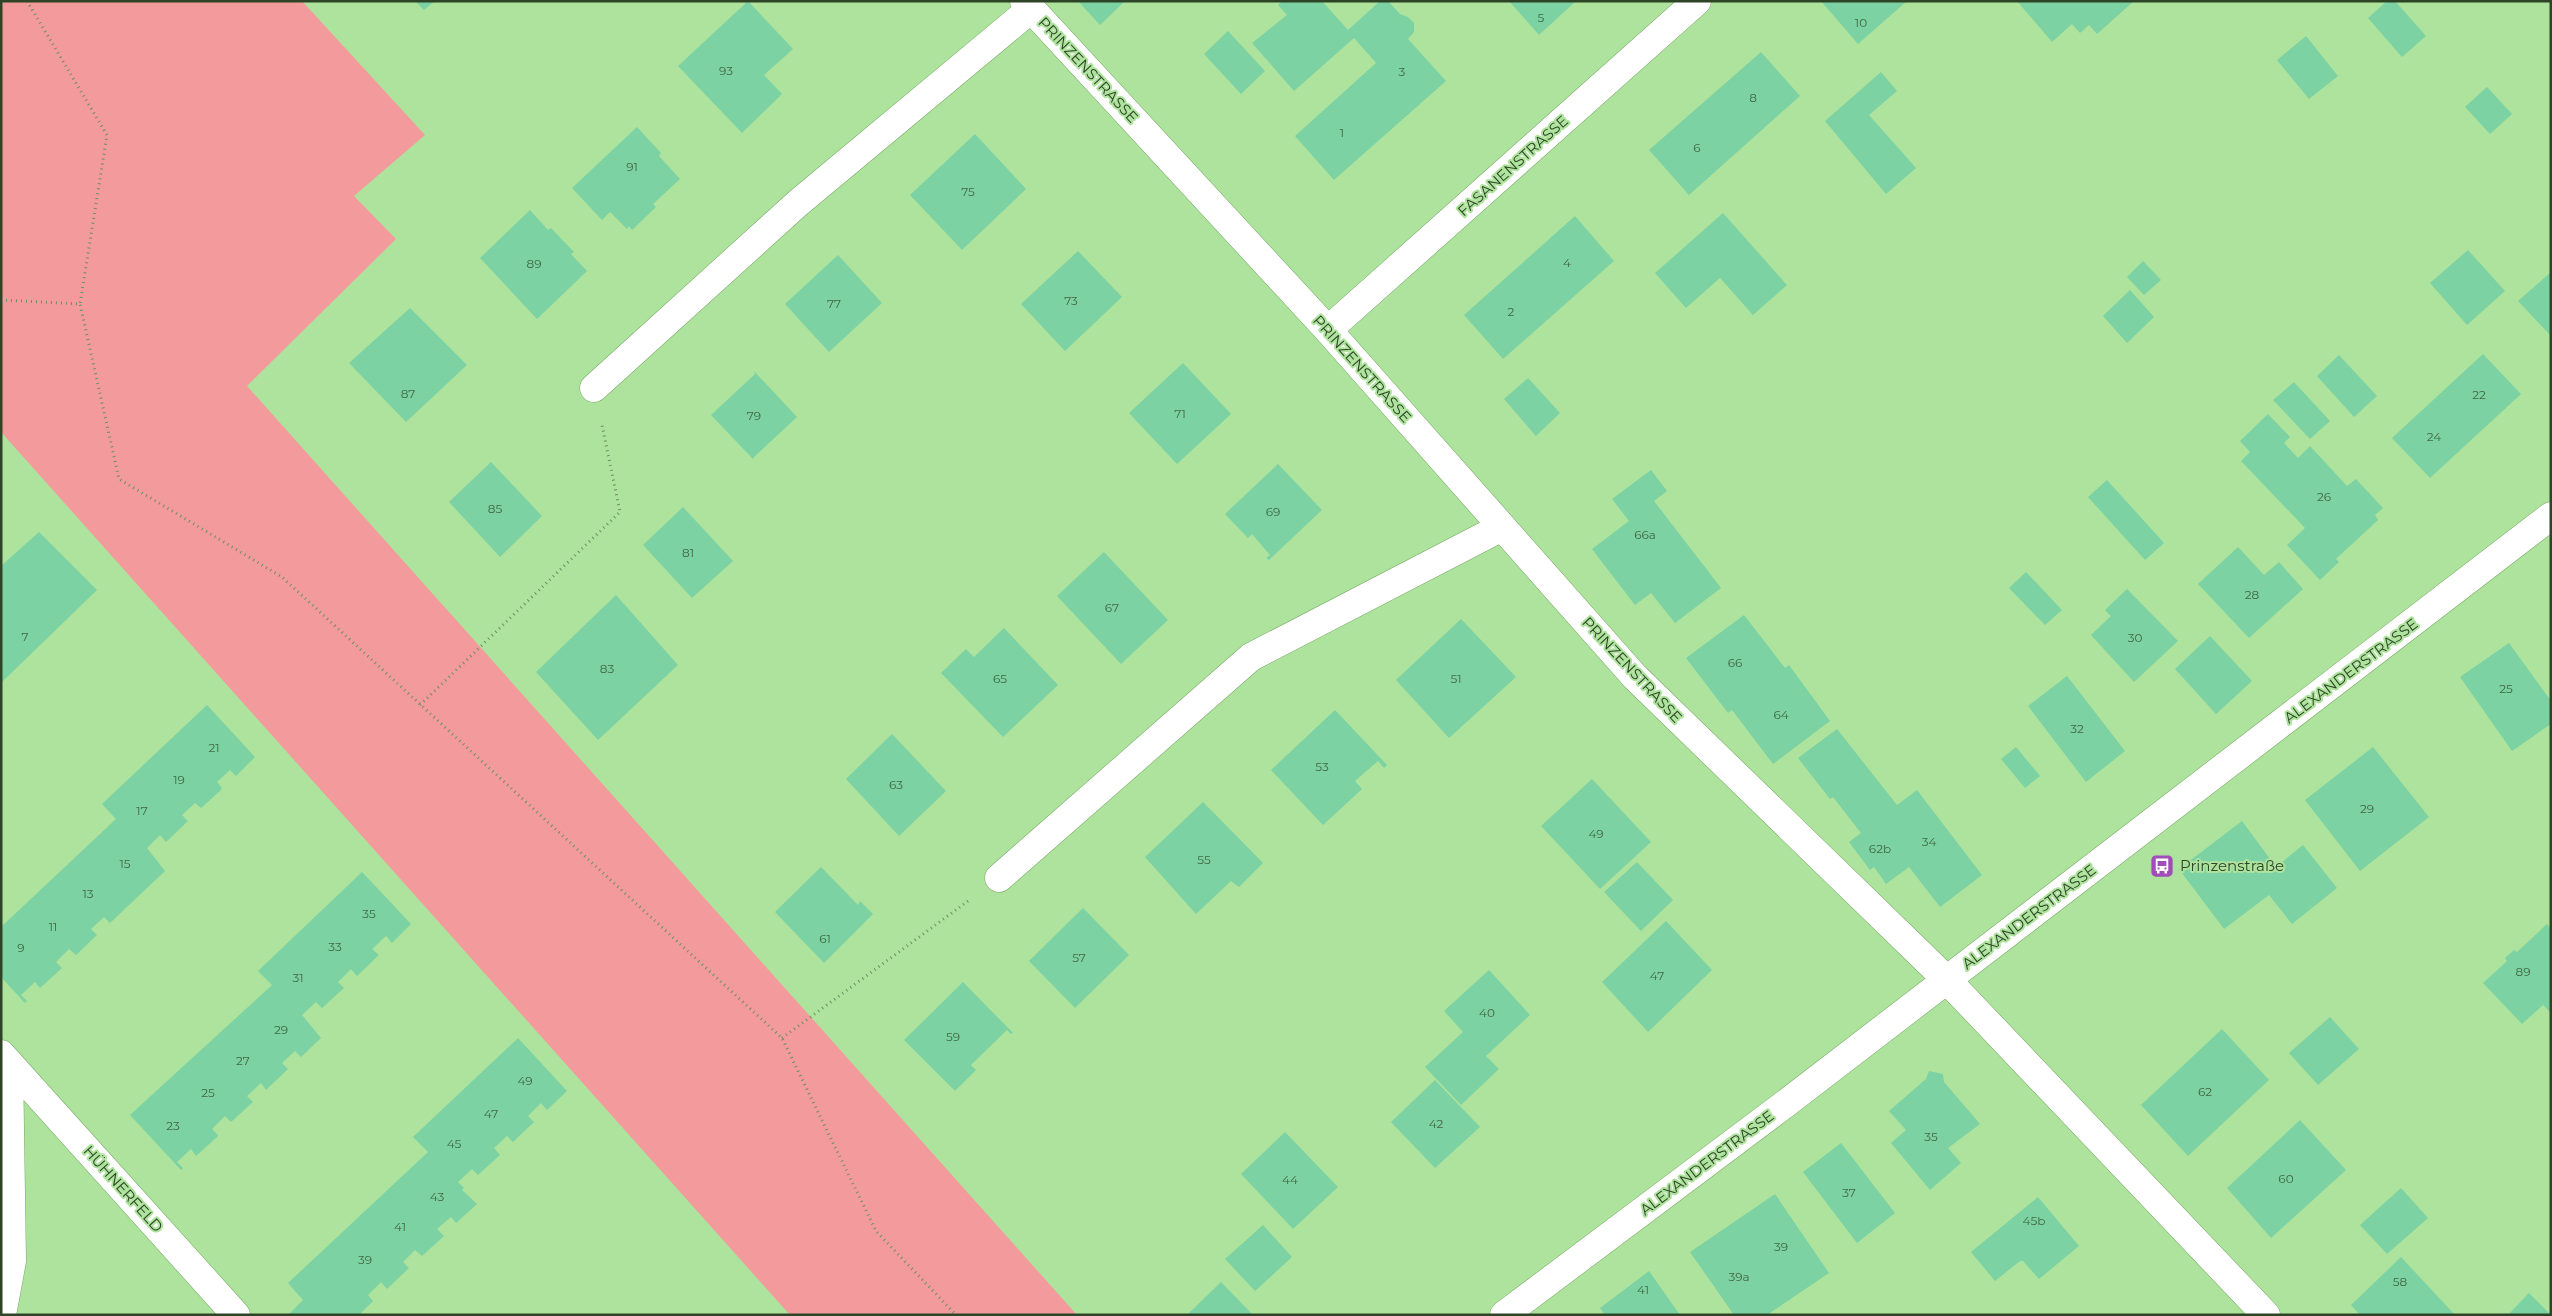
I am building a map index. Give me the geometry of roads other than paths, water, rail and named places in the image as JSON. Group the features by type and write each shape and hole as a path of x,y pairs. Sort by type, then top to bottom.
{"street":[{"name":"FASANENSTRASSE","path":"1328,330 1697,1"},
{"name":"PRINZENSTRASSE","path":"1028,5 1328,330 1635,677 1947,980 2266,1315"},
{"path":"594,388 798,203 1028,5"},
{"name":"ALEXANDERSTRASSE","path":"1504,1315 1947,980 2551,516"},
{"path":"999,878 1251,657 1502,527"},
{"name":"HÜHNERFELD","path":"2,1315 12,1261 5,1058"},
{"name":"HÜHNERFELD","path":"5,1058 236,1315"}],"place":[{"name":"Prinzenstraße","path":"2162,866"}]}
